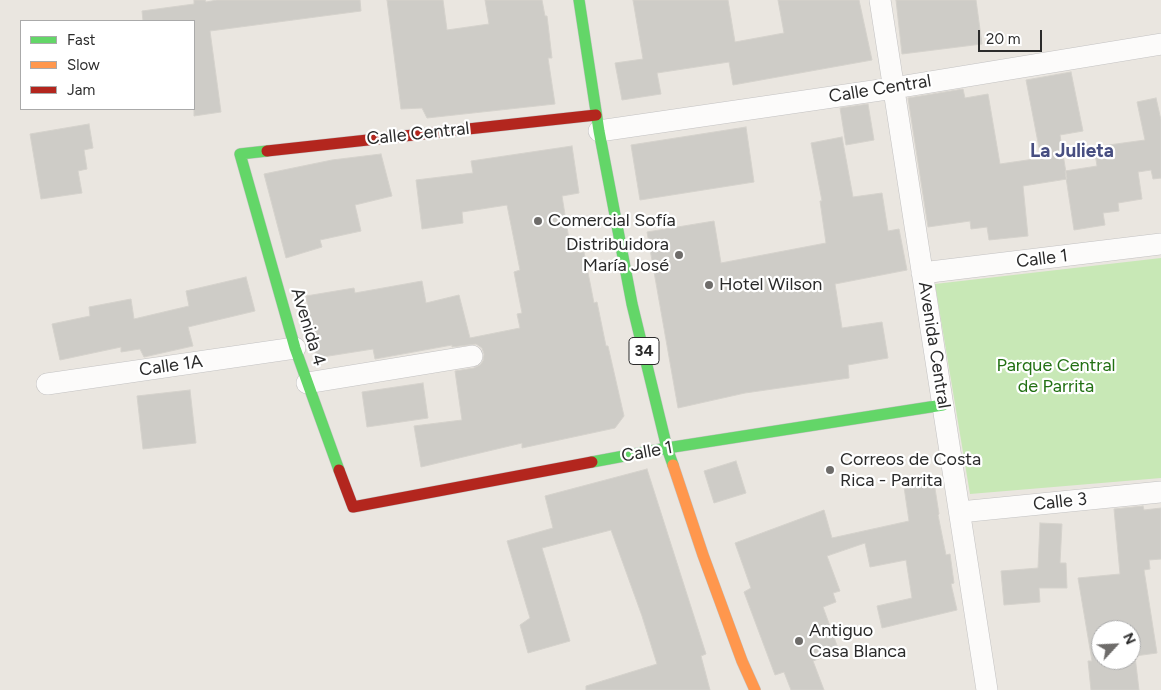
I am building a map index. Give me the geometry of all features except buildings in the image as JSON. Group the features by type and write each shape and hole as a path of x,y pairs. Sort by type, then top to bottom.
{"main road":[{"name":"34","path":"579,0 598,123 632,304 667,448 703,556 742,661 755,690"},
{"name":"Calle Central","path":"240,154 598,123"},
{"name":"Avenida 4","path":"240,154 295,348 352,508"},
{"name":"Calle 1","path":"352,508 667,448 943,405"}],"street":[{"name":"Avenida Central","path":"880,0 987,690"},
{"name":"Calle Central","path":"598,123 894,88 1161,44"},
{"name":"Calle 1","path":"922,273 1161,244"},
{"name":"Calle 1A","path":"47,384 295,348"},
{"path":"307,383 472,356"},
{"name":"Calle 3","path":"960,512 1161,492"}],"green space":[{"name":"Parque Central de Parrita","path":"1161,258 1161,478 970,494 935,284"}],"traffic: fast":[{"path":"579,0 599,131 632,304 667,448 673,465"},
{"path":"267,151 240,154 295,348 339,470"},
{"path":"592,462 667,448 943,405"}],"traffic: slow":[{"path":"673,465 703,555 742,661 755,690"}],"traffic: jam":[{"path":"267,151 596,115"},
{"path":"339,470 353,507 592,462"}],"place":[{"name":"Comercial Sofía","path":"538,221"},
{"name":"Distribuidora María José","path":"679,255"},
{"name":"Hotel Wilson","path":"709,285"},
{"name":"Correos de Costa Rica - Parrita","path":"830,470"},
{"name":"Antiguo Casa Blanca","path":"799,641"}],"district":[{"name":"La Julieta","path":"1072,151"}]}
